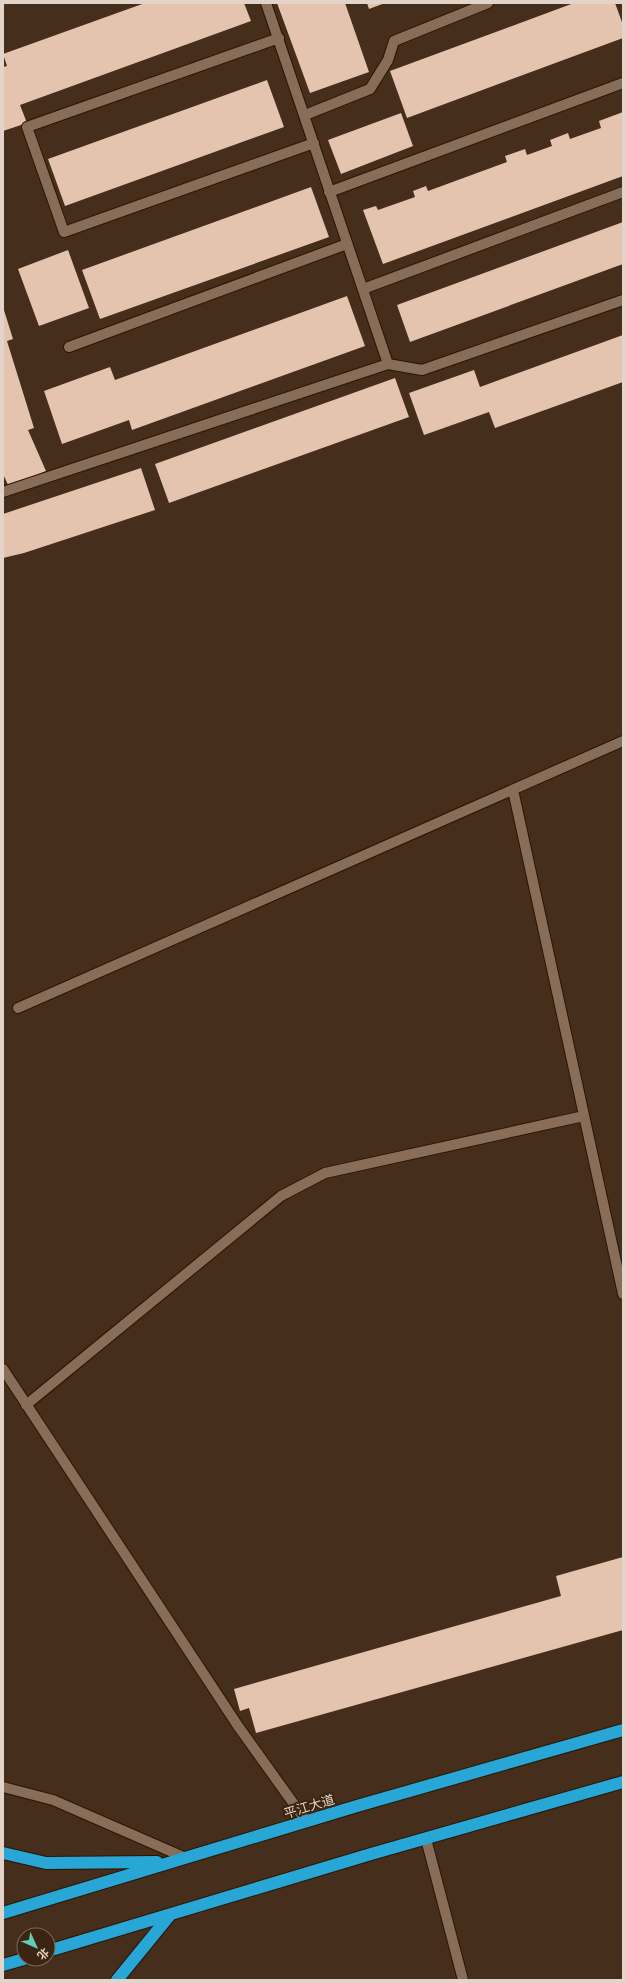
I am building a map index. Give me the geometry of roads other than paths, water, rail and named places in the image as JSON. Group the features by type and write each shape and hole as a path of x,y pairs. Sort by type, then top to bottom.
{"highway":[{"name":"平江大道","path":"3,1913 306,1821 623,1730"},
{"path":"56,1950 623,1782"},
{"path":"3,1853 46,1863 170,1862"},
{"path":"117,1980 170,1915"},
{"path":"3,1965 16,1961"}],"street":[{"path":"266,3 388,364"},
{"path":"305,115 370,89 388,60 394,42 488,3"},
{"path":"279,38 27,127 64,232 314,143"},
{"path":"329,192 623,83"},
{"path":"362,289 623,192"},
{"path":"69,347 347,244"},
{"path":"3,492 388,364 422,370 623,300"},
{"path":"18,1008 623,741"},
{"path":"513,790 623,1294"},
{"path":"26,1405 281,1196 324,1173 584,1116"},
{"path":"3,1369 238,1726 306,1821"},
{"path":"3,1787 53,1800 186,1858"},
{"path":"426,1839 463,1980"}]}
